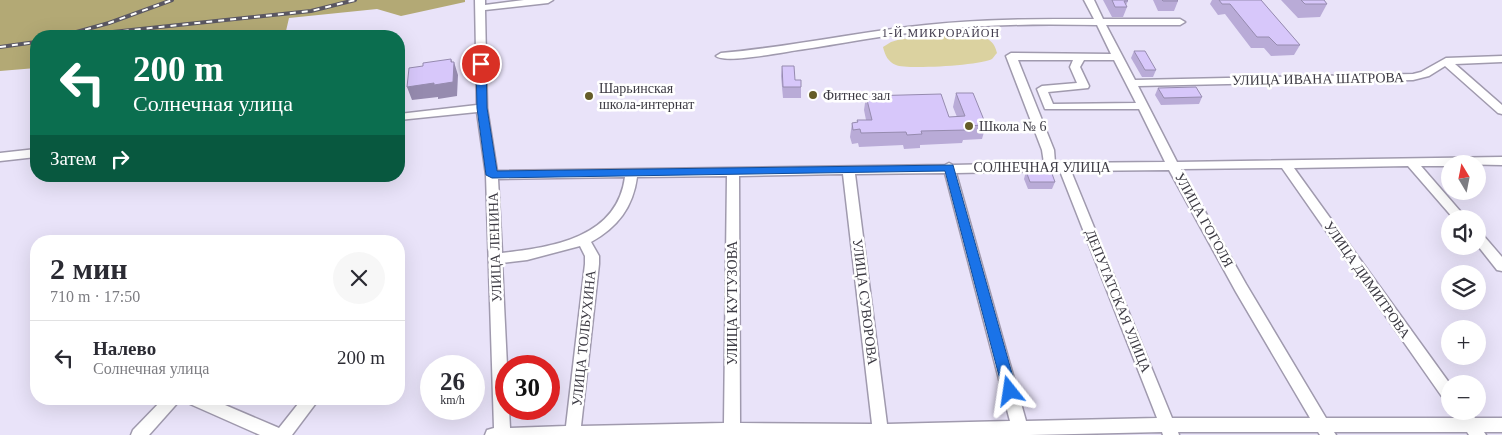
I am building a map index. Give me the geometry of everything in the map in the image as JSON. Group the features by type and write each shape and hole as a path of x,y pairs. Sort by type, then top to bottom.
{"street":[{"path":"480,4 548,0"},
{"name":"УЛИЦА ГОГОЛЯ","path":"1089,0 1173,166 1241,288 1325,430"},
{"name":"УЛИЦА ЛЕНИНА","path":"480,4 482,108 492,175 496,259 499,435"},
{"path":"721,56 767,53 843,39 952,25 998,22 1180,22"},
{"name":"ДЕПУТАТСКАЯ УЛИЦА","path":"1080,57 1011,57 1048,150 1057,167 1169,430"},
{"path":"1117,57 1080,57 1075,67 1084,86 1042,89 1049,108 1143,106"},
{"name":"УЛИЦА ИВАНА ШАТРОВА","path":"1130,84 1413,78 1425,74 1446,61 1502,59"},
{"path":"1446,61 1502,111"},
{"path":"405,116 482,108"},
{"path":"0,157 30,154"},
{"name":"СОЛНЕЧНАЯ УЛИЦА","path":"492,175 1502,160"},
{"path":"1411,162 1453,210"},
{"name":"УЛИЦА ДИМИТРОВА","path":"1285,164 1441,383"},
{"path":"950,167 1021,432"},
{"name":"УЛИЦА СУВОРОВА","path":"848,169 881,433"},
{"name":"УЛИЦА КУТУЗОВА","path":"732,433 733,171"},
{"path":"496,259 527,254 584,240 604,230 616,218 627,197 631,186 632,173"},
{"name":"УЛИЦА ТОЛБУХИНА","path":"572,434 576,418 592,264 592,256 584,240"},
{"path":"1486,247 1502,266"},
{"path":"139,435 167,405"},
{"path":"209,405 278,435"},
{"path":"283,435 306,405"},
{"path":"499,435 1169,430 1474,430 1502,425"}],"shaded area":[{"path":"0,0 465,0 465,2 401,16 377,9 289,18 286,30 30,30 30,68 0,71"},
{"path":"973,34 985,38 994,45 997,53 992,59 960,65 903,66 893,64 883,47 901,39"}],"building":[{"path":"1112,0 1127,0 1124,1 1127,7 1115,7"},
{"path":"1219,0 1261,0 1300,45 1277,45 1269,37 1257,37 1230,4 1222,4"},
{"path":"1301,0 1324,0 1327,4 1305,4"},
{"path":"1134,51 1145,51 1156,70 1145,70"},
{"path":"451,59 451,62 454,62 453,82 407,87 409,68 423,66 423,63"},
{"path":"782,66 794,66 795,80 801,80 801,87 783,87"},
{"path":"1196,87 1202,97 1164,98 1158,88"},
{"path":"956,93 973,93 986,125 964,126 966,130 921,131 922,134 907,135 906,132 861,133 860,129 853,130 852,123 858,122 857,120 872,120 866,96 941,94 949,117 965,116"},
{"path":"1026,171 1051,171 1055,182 1030,182"}],"railway":[{"path":"84,30 109,23 172,0"},
{"path":"132,30 311,11 355,0"},
{"path":"0,47 30,43"}],"place":[{"name":"Фитнес зал","path":"813,95"},
{"name":"Шарьинская школа-интернат","path":"589,96"},
{"name":"Школа № 6","path":"969,126"}],"district":[{"name":"1-Й МИКРОРАЙОН","path":"941,33"}],"route":[{"path":"481,64 482,108 492,175 950,167 1010,391"}]}
